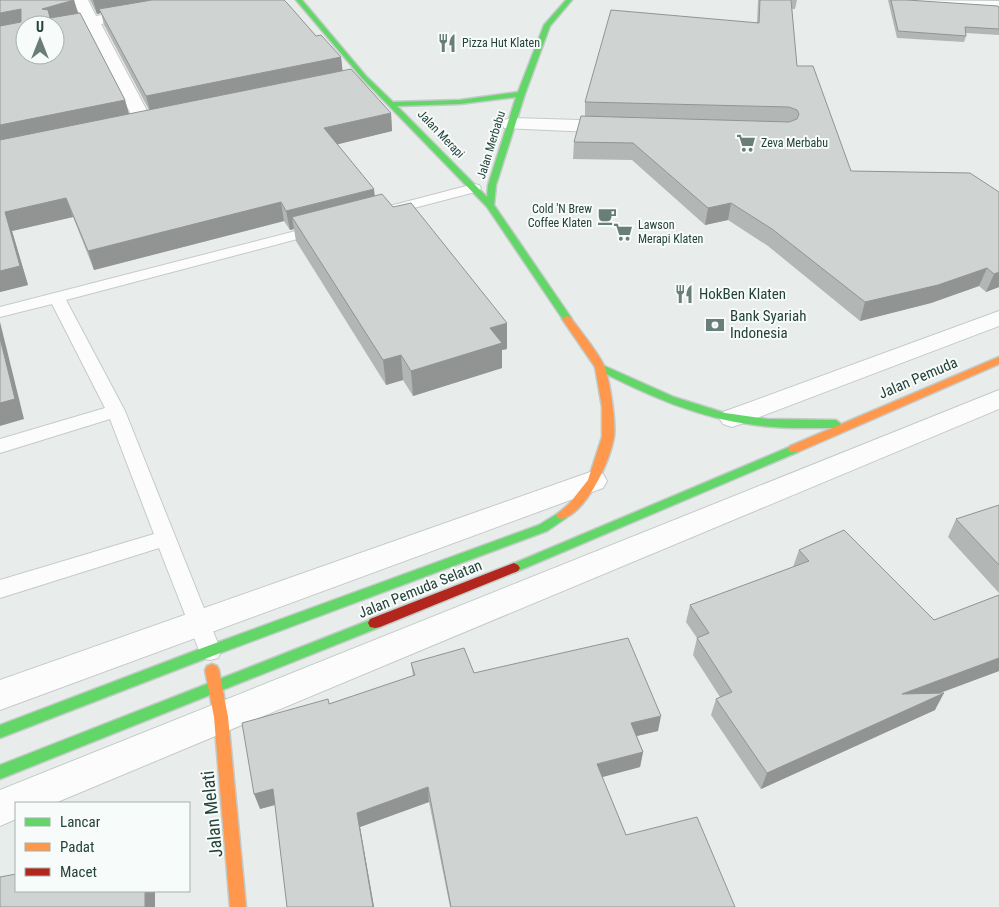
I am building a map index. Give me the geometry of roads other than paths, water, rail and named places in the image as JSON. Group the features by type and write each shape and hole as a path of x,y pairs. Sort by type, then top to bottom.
{"main road":[{"name":"Jalan Merapi","path":"299,0 364,77 490,205"},
{"name":"Jalan Merbabu","path":"490,205 492,185 511,124 547,25 569,0"},
{"name":"Jalan Merapi","path":"392,104 460,102 521,94"},
{"path":"490,205 600,367 650,393 687,406 732,418 765,423 848,424"},
{"name":"Jalan Pemuda","path":"848,424 999,360"},
{"name":"Jalan Pemuda Selatan","path":"0,732 204,637 543,528 574,507 593,481 608,437 607,406 600,367"},
{"name":"Jalan Pemuda Selatan","path":"0,772 218,702 848,424"},
{"name":"Jalan Melati","path":"204,637 218,702 238,907"}],"street":[{"path":"80,0 144,122"},
{"path":"65,26 209,0"},
{"path":"906,0 999,6"},
{"path":"345,81 364,77"},
{"path":"125,126 163,118"},
{"path":"511,124 629,127"},
{"path":"732,418 999,318"},
{"path":"0,808 218,702 999,399"},
{"path":"0,695 204,637 593,481"}],"lane":[{"path":"375,214 474,188"},
{"path":"0,312 336,224"},
{"path":"57,298 116,411 164,539 204,637"},
{"path":"0,446 116,411"},
{"path":"0,589 164,539"}],"place":[{"name":"Pizza Hut Klaten","path":"447,43"},
{"name":"Zeva Merbabu","path":"746,143"},
{"name":"Cold 'N Brew Coffee Klaten","path":"607,216"},
{"name":"Lawson Merapi Klaten","path":"623,232"},
{"name":"HokBen Klaten","path":"684,294"},
{"name":"Bank Syariah Indonesia","path":"715,325"}]}
